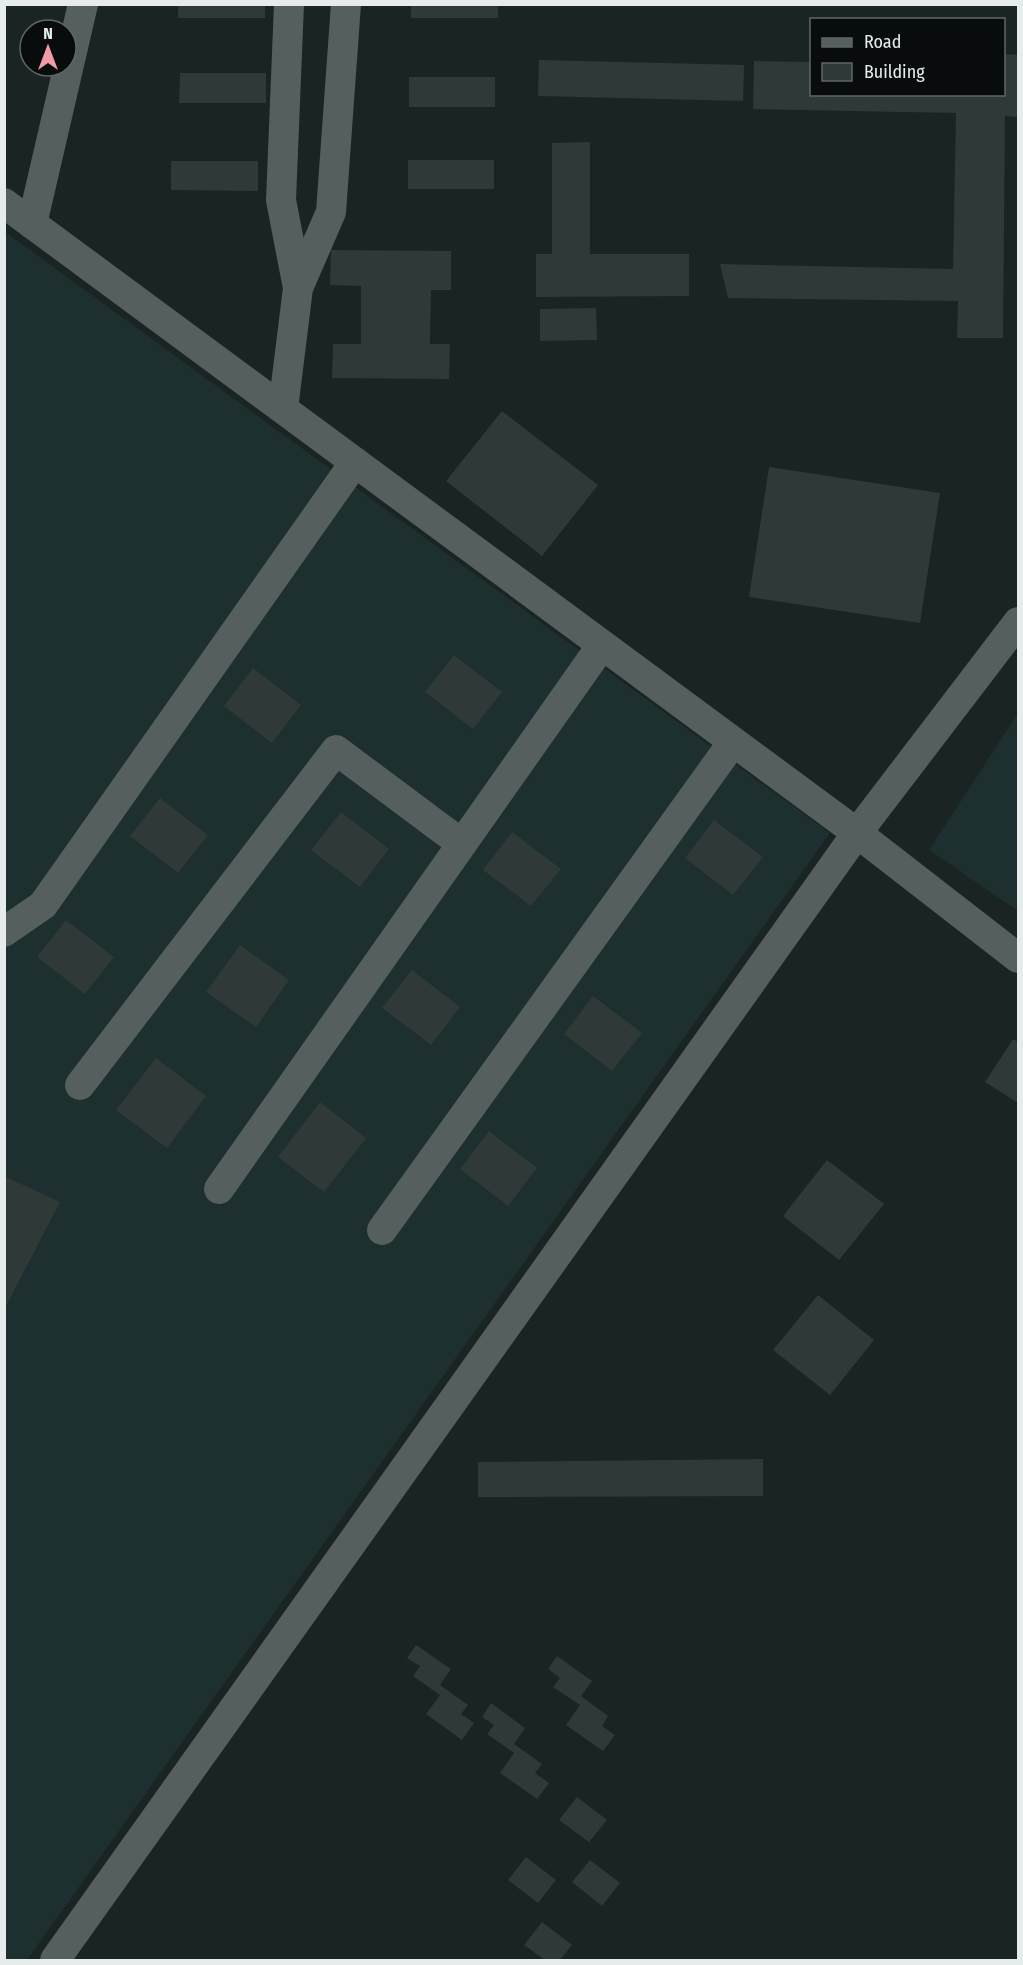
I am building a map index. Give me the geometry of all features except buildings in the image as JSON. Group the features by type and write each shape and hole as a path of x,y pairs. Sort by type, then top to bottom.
{"street":[{"path":"32,224 82,4"},
{"path":"289,4 280,200 298,288"},
{"path":"283,409 298,288 331,212 346,4"},
{"path":"4,203 857,833 1018,958"},
{"path":"4,932 43,905 355,462"},
{"path":"55,1960 857,833 1018,622"},
{"path":"219,1189 603,645"},
{"path":"382,1230 734,742"},
{"path":"80,1085 336,750 462,844"}],"shaded area":[{"path":"4,231 830,833 27,1960 4,1960"},
{"path":"1018,713 1018,911 929,850"}]}
